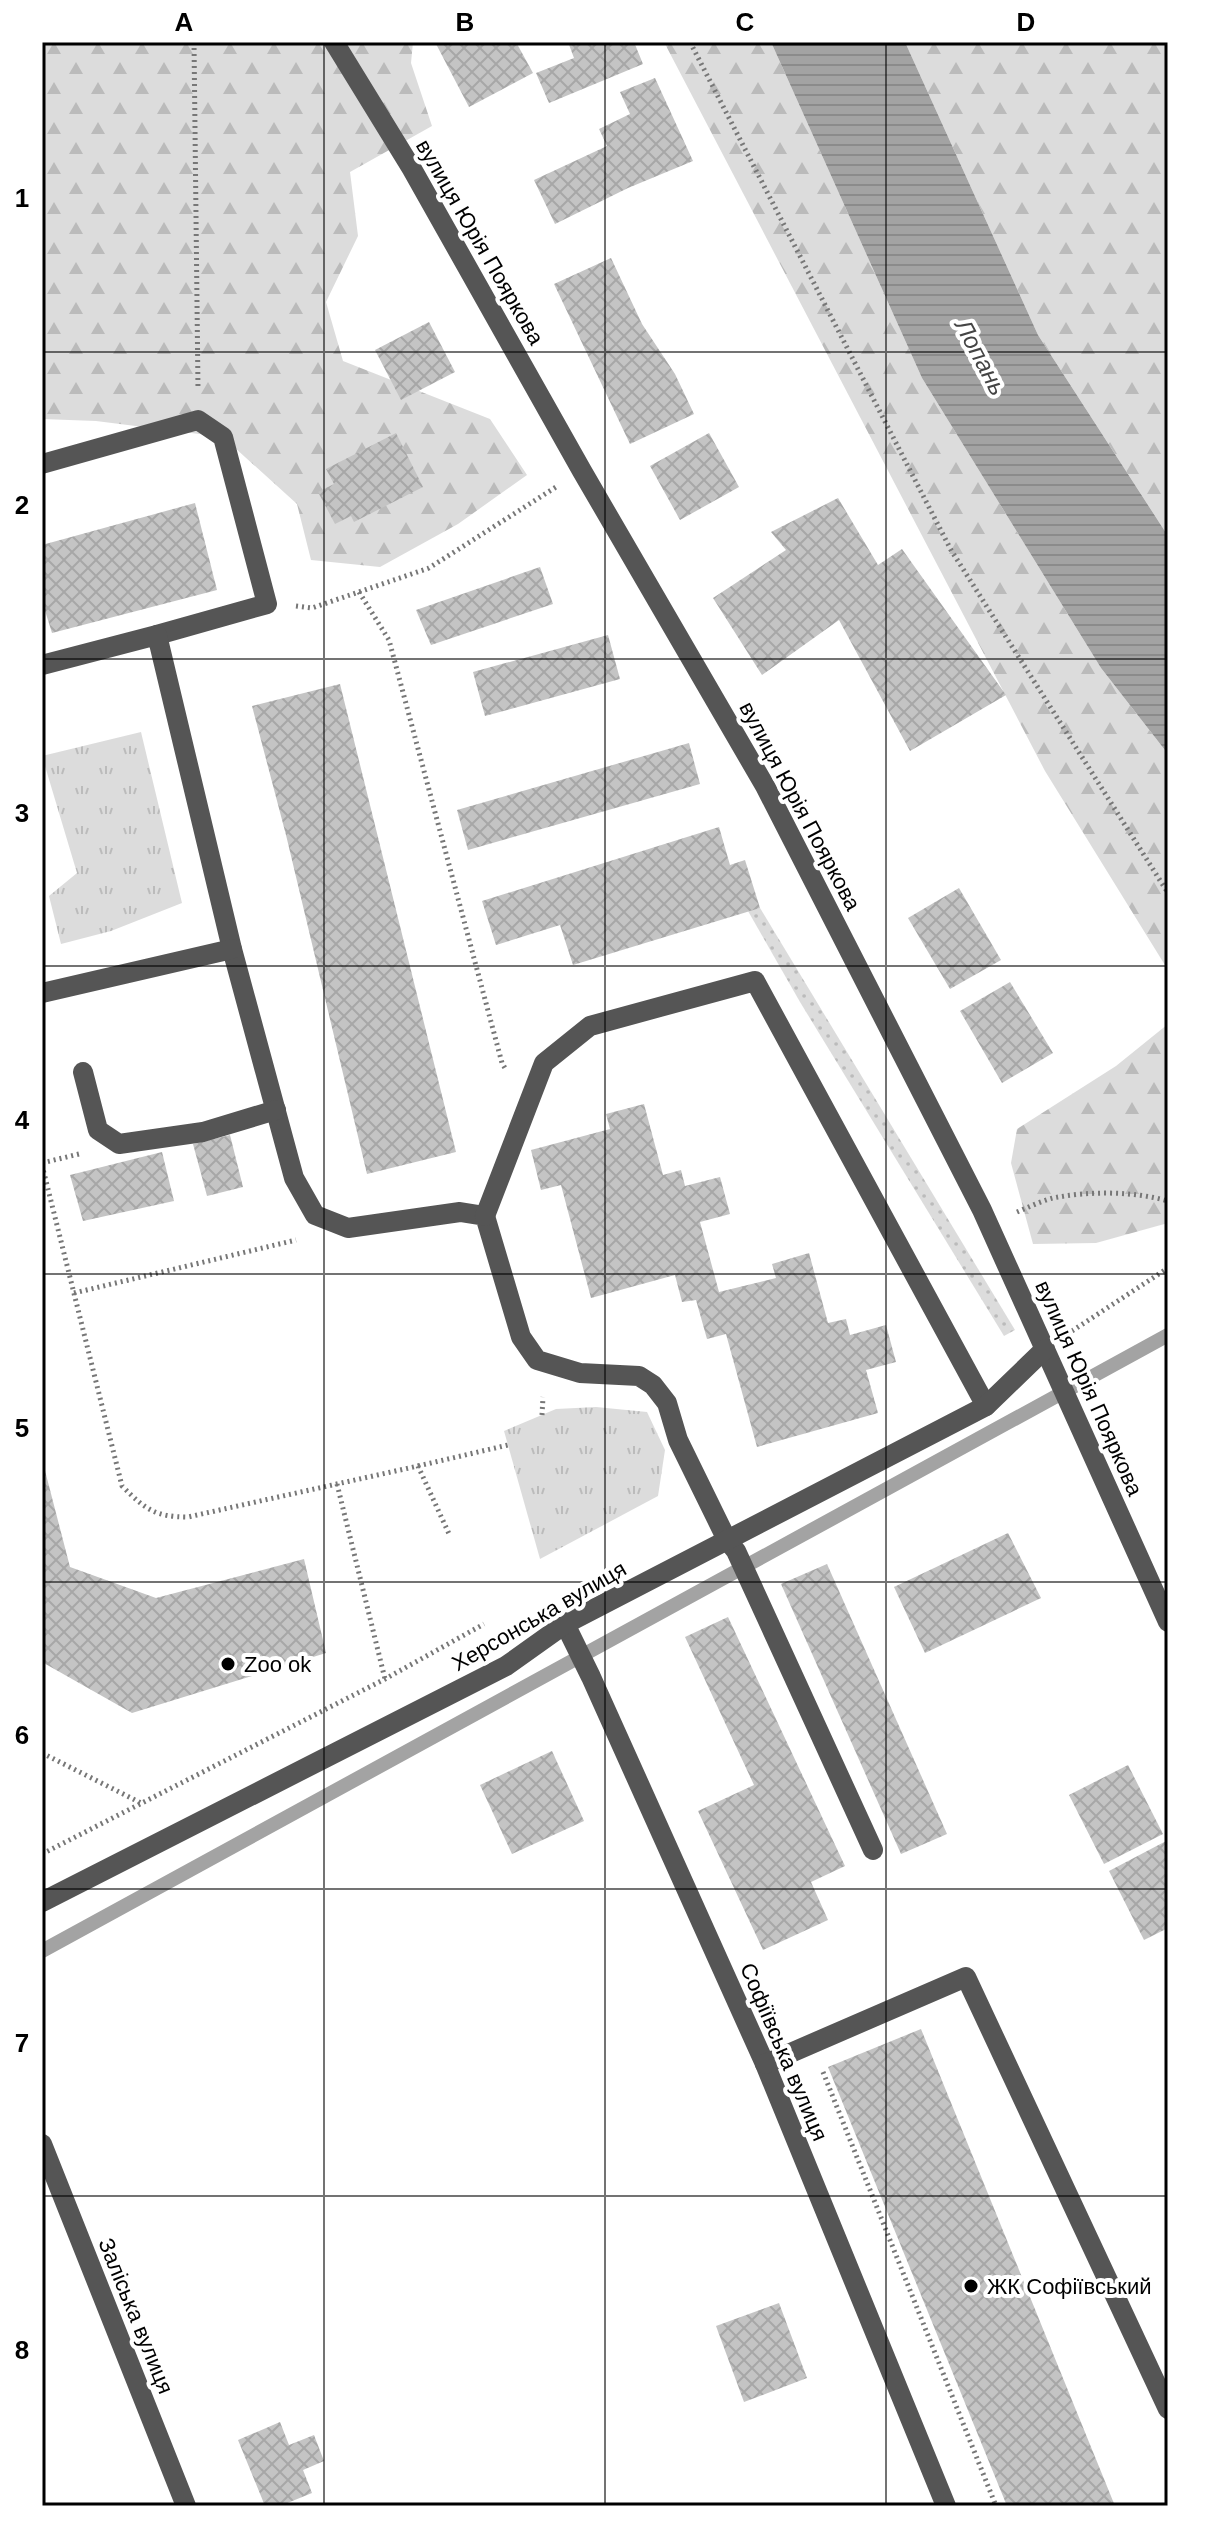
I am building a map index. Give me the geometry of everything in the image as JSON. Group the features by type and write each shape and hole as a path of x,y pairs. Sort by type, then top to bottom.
{"street":[{"name":"вулиця Юрія Пояркова","path":"334,42 412,169 582,471 765,786 982,1210 1168,1622"},
{"path":"42,464 198,420 223,437 267,604 42,665"},
{"path":"157,635 232,949 294,1178 315,1215 348,1228 460,1212 485,1216"},
{"path":"42,993 232,949"},
{"path":"873,1850 755,1592 678,1440 667,1403 653,1385 639,1376 580,1373 537,1360 521,1337 485,1216 544,1063 590,1026 755,981 986,1406"},
{"path":"83,1072 98,1130 119,1144 203,1132 276,1110"},
{"name":"Херсонська вулиця","path":"42,1902 506,1666 568,1630 732,1546 986,1406 1050,1357"},
{"name":"Софіївська вулиця","path":"568,1630 765,2064 946,2506"},
{"path":"765,2064 966,1977 1168,2409"},
{"name":"Заліська вулиця","path":"42,2144 186,2506"}],"path":[{"path":"194,42 198,420"},
{"path":"690,42 951,550 1168,893"},
{"path":"267,604 312,608 429,568 582,471"},
{"path":"359,592 389,640 502,1063 526,1108"},
{"path":"42,1165 122,1486 142,1506 167,1517 188,1517 508,1445"},
{"path":"982,1210 1007,1216 1050,1199 1081,1194 1146,1195 1168,1201"},
{"path":"74,1293 348,1228"},
{"path":"1050,1357 1168,1268"},
{"path":"418,1466 450,1536"},
{"path":"337,1484 385,1679"},
{"path":"42,1854 385,1679 484,1624"},
{"path":"42,1753 142,1803"},
{"path":"812,2044 996,2506"}],"green space":[{"path":"42,42 413,42 411,63 432,126 350,172 358,236 326,302 343,361 490,419 527,475 458,524 380,567 311,560 297,504 223,437 96,421 42,419"},
{"path":"664,42 771,42 922,378 1101,668 1168,754 1168,970 1045,771"},
{"path":"905,42 1168,42 1168,536 1038,335"},
{"path":"141,732 182,903 111,931 61,944 49,896 77,873 42,756"},
{"path":"760,908 1015,1330 1004,1336 800,1002 748,911"},
{"path":"1168,1024 1168,1223 1096,1243 1033,1244 1011,1163 1017,1129 1116,1066"},
{"path":"596,1407 647,1412 665,1450 658,1496 540,1559 504,1431 556,1409"}],"water":[{"name":"Лопань","path":"771,42 905,42 1038,335 1168,536 1168,754 1101,668 922,378"}],"building":[{"path":"435,42 516,42 533,73 469,107"},
{"path":"568,42 634,42 643,64 549,103 536,73 574,58"},
{"path":"655,78 693,161 628,188 555,224 534,180 607,146 599,129 630,114 620,92"},
{"path":"611,258 642,324 675,374 694,414 630,444 554,284"},
{"path":"429,322 455,372 401,400 375,350"},
{"path":"396,433 423,487 354,522 351,516 335,524 318,492 334,484 326,469"},
{"path":"709,433 739,487 680,520 650,466"},
{"path":"838,498 878,565 902,549 1006,695 910,751 839,620 762,675 713,598 786,550 771,532"},
{"path":"195,503 217,590 52,633 42,601 42,545"},
{"path":"540,567 553,604 431,645 416,610"},
{"path":"608,635 620,679 485,716 473,672"},
{"path":"340,684 456,1152 367,1174 252,706"},
{"path":"689,743 700,784 468,850 457,810"},
{"path":"719,827 730,865 745,860 760,908 573,965 560,925 496,945 482,901"},
{"path":"959,888 1001,960 950,989 908,918"},
{"path":"1010,982 1053,1053 1002,1083 960,1011"},
{"path":"644,1104 663,1175 681,1170 685,1186 720,1177 730,1214 700,1222 719,1292 776,1278 772,1264 809,1253 828,1323 846,1319 850,1335 886,1325 896,1362 866,1370 878,1413 757,1447 726,1334 707,1339 696,1300 682,1302 675,1275 591,1298 561,1185 541,1190 531,1150 610,1129 606,1114"},
{"path":"230,1135 243,1187 207,1196 193,1144"},
{"path":"162,1152 174,1201 83,1221 70,1175"},
{"path":"42,1459 70,1567 156,1598 304,1559 326,1653 132,1713 42,1662"},
{"path":"1008,1533 1041,1598 925,1653 894,1587"},
{"path":"827,1564 947,1834 901,1854 781,1584"},
{"path":"728,1617 845,1866 811,1882 828,1920 763,1950 698,1811 754,1785 685,1637"},
{"path":"552,1751 584,1821 512,1854 480,1785"},
{"path":"1128,1765 1163,1834 1104,1864 1069,1795"},
{"path":"1168,1840 1168,1928 1144,1940 1109,1871"},
{"name":"ЖК Софіївський","path":"921,2029 1115,2506 1007,2506 828,2067"},
{"path":"779,2303 807,2378 744,2402 716,2326"},
{"path":"280,2422 289,2445 314,2435 324,2461 303,2470 312,2493 280,2506 265,2506 238,2440"}],"waterway":[{"path":"42,1951 1168,1335"}],"place":[{"name":"Zoo ok","path":"228,1664"},
{"name":"ЖК Софіївський","path":"971,2286"}]}
